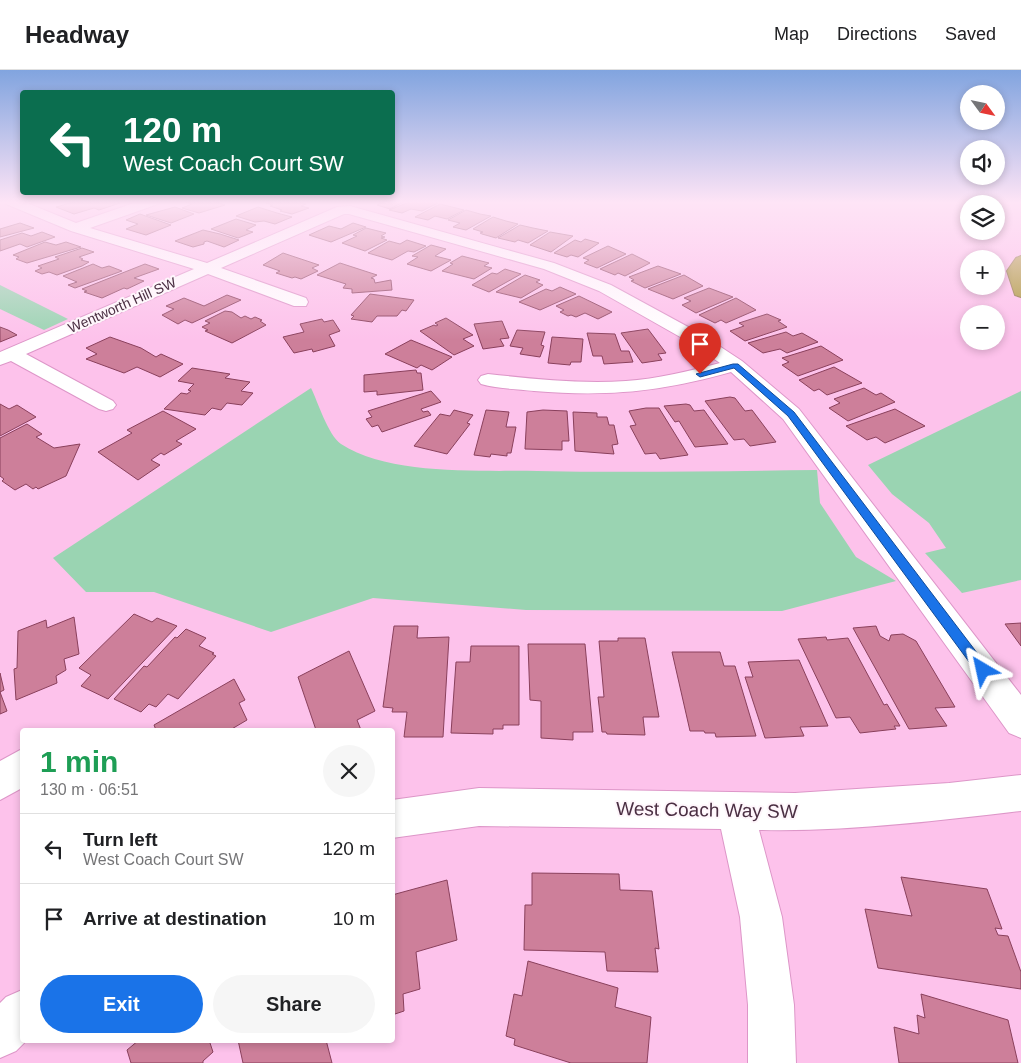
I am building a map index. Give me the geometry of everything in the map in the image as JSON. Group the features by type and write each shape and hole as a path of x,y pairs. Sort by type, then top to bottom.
{"highway":[{"path":"1021,261 1015,271 1021,292"}],"street":[{"path":"139,247 207,268 300,302"},
{"name":"Wentworth Hill SW","path":"5,357 254,247"},
{"name":"Wentworth Hill SW","path":"483,247 549,266 605,288 695,338 735,365 791,414 1021,722"},
{"path":"5,357 106,405"},
{"path":"488,380 540,385 611,388 673,380 735,365"},
{"path":"0,782 20,768"},
{"name":"West Coach Way SW","path":"395,819 479,807 795,812 950,801 1021,792"},
{"path":"736,812 761,917 771,1006 772,1063"}],"green space":[{"path":"0,285 68,319 44,330 0,309"},
{"path":"311,388 336,440 361,454 384,462 436,469 489,471 817,470 820,503 856,557 896,581 782,611 526,610 373,598 271,632 154,592 86,592 53,558"},
{"path":"1021,391 1021,580 962,593 925,553 946,548 929,523 892,494 868,465"}],"building":[{"path":"0,247 10,247 0,251"},
{"path":"32,247 80,247 27,263 16,259 19,257 13,255"},
{"path":"354,247 372,247 365,251"},
{"path":"378,247 423,247 414,252 408,251 392,260 368,253"},
{"path":"427,247 440,247 446,249 435,256 451,260 431,271 407,264 418,257 412,256"},
{"path":"537,247 557,247 551,252"},
{"path":"563,247 592,247 578,257 571,255 567,257 554,253"},
{"path":"605,247 611,247 626,254 597,268 584,263 589,260 583,258"},
{"path":"82,248 94,252 79,257 83,259 81,260 89,262 82,266 57,275 49,272 42,274 35,271 42,268 38,266 59,259 55,257"},
{"path":"283,253 319,265 312,268 318,271 301,279 276,273 280,271 263,265"},
{"path":"632,254 650,263 625,276 618,273 615,275 600,269"},
{"path":"462,256 489,263 484,266 492,268 474,279 442,271 453,264 450,263"},
{"path":"340,263 377,275 371,278 374,279 375,283 391,280 392,290 352,293 352,289 343,288 346,284 317,275"},
{"path":"93,264 102,268 109,266 122,271 75,288 68,285 77,282 63,276"},
{"path":"145,264 159,269 134,278 144,281 127,289 124,288 102,298 84,292 87,291 82,289"},
{"path":"658,266 681,274 645,288 631,281 634,280 629,277"},
{"path":"505,269 521,274 489,292 472,285 492,273 497,274"},
{"path":"525,275 540,280 536,282 543,285 521,298 496,292"},
{"path":"684,275 703,286 673,299 648,289"},
{"path":"560,287 576,294 540,310 519,302 546,289 552,291"},
{"path":"709,288 733,297 696,313 682,305 691,301 684,298"},
{"path":"370,294 414,300 406,311 402,310 397,316 377,316 372,322 351,319 354,316 351,315"},
{"path":"227,295 241,300 192,323 185,320 178,324 162,315 174,309 166,306 184,298 204,306"},
{"path":"579,296 612,312 598,319 585,313 576,317 560,312 564,310 556,306"},
{"path":"736,298 756,310 726,323 721,320 715,323 699,315"},
{"path":"225,311 232,312 241,318 245,316 251,319 255,317 262,320 260,321 266,325 232,343 205,331 208,330 202,327 210,323 205,321"},
{"path":"767,314 781,320 778,321 787,327 745,341 730,331 744,326 739,323"},
{"path":"446,318 473,335 463,339 474,346 454,355 420,331 438,325 435,323"},
{"path":"322,319 324,322 333,320 340,331 329,335 335,346 313,352 312,349 294,353 283,337 304,332 300,324"},
{"path":"502,321 509,338 500,339 504,346 483,349 474,324"},
{"path":"0,327 8,330 17,335 0,342"},
{"path":"648,329 666,353 658,354 662,360 642,363 621,333"},
{"path":"517,330 545,332 541,345 544,346 540,357 520,354 523,348 510,346"},
{"path":"786,332 793,336 802,333 818,342 787,353 780,349 763,353 748,343"},
{"path":"587,333 615,334 621,351 629,351 633,362 604,364 602,356 593,356"},
{"path":"110,337 141,348 156,357 161,354 183,364 160,377 137,367 124,373 86,359 97,354 86,348"},
{"path":"552,337 583,339 581,362 571,362 570,365 548,363"},
{"path":"411,340 452,357 432,370 421,365 417,368 385,354"},
{"path":"821,346 843,360 798,376 782,365 789,362 782,358"},
{"path":"834,367 862,383 827,395 819,389 814,391 799,380"},
{"path":"192,368 230,374 225,378 250,382 241,391 253,393 242,405 227,403 221,410 212,408 205,415 164,409 181,393 187,394 191,391 188,390 194,384 178,381"},
{"path":"416,370 417,373 421,373 423,390 377,395 377,391 364,392 364,375"},
{"path":"864,388 876,395 881,393 895,402 848,421 829,408 840,403 834,399"},
{"path":"431,391 441,402 421,409 423,412 428,411 431,415 382,432 378,425 372,427 366,419 372,417 368,411"},
{"path":"735,398 745,411 752,410 776,442 750,446 744,439 734,440 705,401"},
{"path":"0,404 9,409 17,405 36,417 0,436"},
{"path":"690,405 694,411 704,410 728,444 695,447 679,421 675,422 664,406"},
{"path":"659,408 688,455 660,459 656,453 645,454 630,426 636,425 629,411"},
{"path":"895,409 925,426 885,443 876,437 867,440 846,426"},
{"path":"454,410 473,415 467,423 470,424 447,454 414,446 440,414 450,416"},
{"path":"486,410 509,412 506,427 516,427 511,453 507,453 507,456 491,454 490,457 474,455"},
{"path":"543,410 567,411 569,441 562,441 562,450 525,449 527,412"},
{"path":"163,411 196,429 176,441 182,444 164,455 161,453 151,460 160,465 138,480 98,452 132,433 127,430"},
{"path":"573,412 597,413 597,417 607,417 609,425 614,425 618,444 612,445 614,454 575,451"},
{"path":"27,424 42,434 36,437 54,448 80,444 66,476 38,489 36,487 33,489 26,484 15,490 2,481 4,479 0,476 0,438"},
{"path":"134,614 152,622 157,618 177,626 108,699 81,686 91,675 79,668"},
{"path":"74,617 79,654 64,659 66,670 56,676 57,683 16,700 14,669 17,668 18,631 46,620 47,628"},
{"path":"1021,623 1021,646 1005,624"},
{"path":"394,626 418,626 417,638 449,637 443,737 404,737 407,712 392,712 393,708 383,707"},
{"path":"876,626 880,636 889,641 891,635 903,634 916,641 955,707 935,708 947,726 909,729 853,628"},
{"path":"186,629 206,638 199,646 214,653 212,654 216,656 178,699 168,694 156,707 149,704 141,712 114,699 144,666 147,667 175,637 177,638"},
{"path":"826,637 827,640 848,638 884,705 887,704 900,726 894,726 896,729 860,733 850,717 836,718 798,639"},
{"path":"618,638 645,638 659,717 643,717 645,735 607,734 602,732 598,697 604,697 599,641 618,641"},
{"path":"528,644 585,644 593,732 573,732 573,740 541,738 541,701 530,700"},
{"path":"471,646 519,646 519,725 503,725 503,729 493,729 493,734 451,733 456,662 470,662"},
{"path":"349,651 375,711 357,720 360,728 315,728 298,677"},
{"path":"672,652 720,652 724,666 735,666 756,736 716,737 715,733 690,731"},
{"path":"799,660 828,726 800,727 804,736 765,738 745,677 753,677 748,662"},
{"path":"0,673 4,690 0,692"},
{"path":"234,679 245,700 239,703 247,720 233,728 155,728 154,725"},
{"path":"0,692 7,711 0,714"},
{"path":"532,873 619,874 620,890 652,891 659,949 655,948 658,972 607,971 605,952 524,950 525,905 532,905"},
{"path":"901,877 987,889 1002,929 995,928 998,935 1008,936 1021,972 1021,989 878,968 865,909 912,916"},
{"path":"447,880 457,940 416,952 420,989 403,994 404,1011 395,1014 395,894"},
{"path":"528,961 618,988 615,1007 651,1017 647,1063 571,1063 514,1045 515,1039 506,1036 514,994 522,996"},
{"path":"921,994 1008,1020 1018,1063 899,1063 894,1027 919,1034 917,1015 925,1018"},
{"path":"135,1043 210,1043 213,1052 203,1063 131,1063 127,1050"},
{"path":"239,1043 327,1043 332,1063 243,1063"}],"route":[{"path":"700,374 735,365 791,414 983,670"}]}
